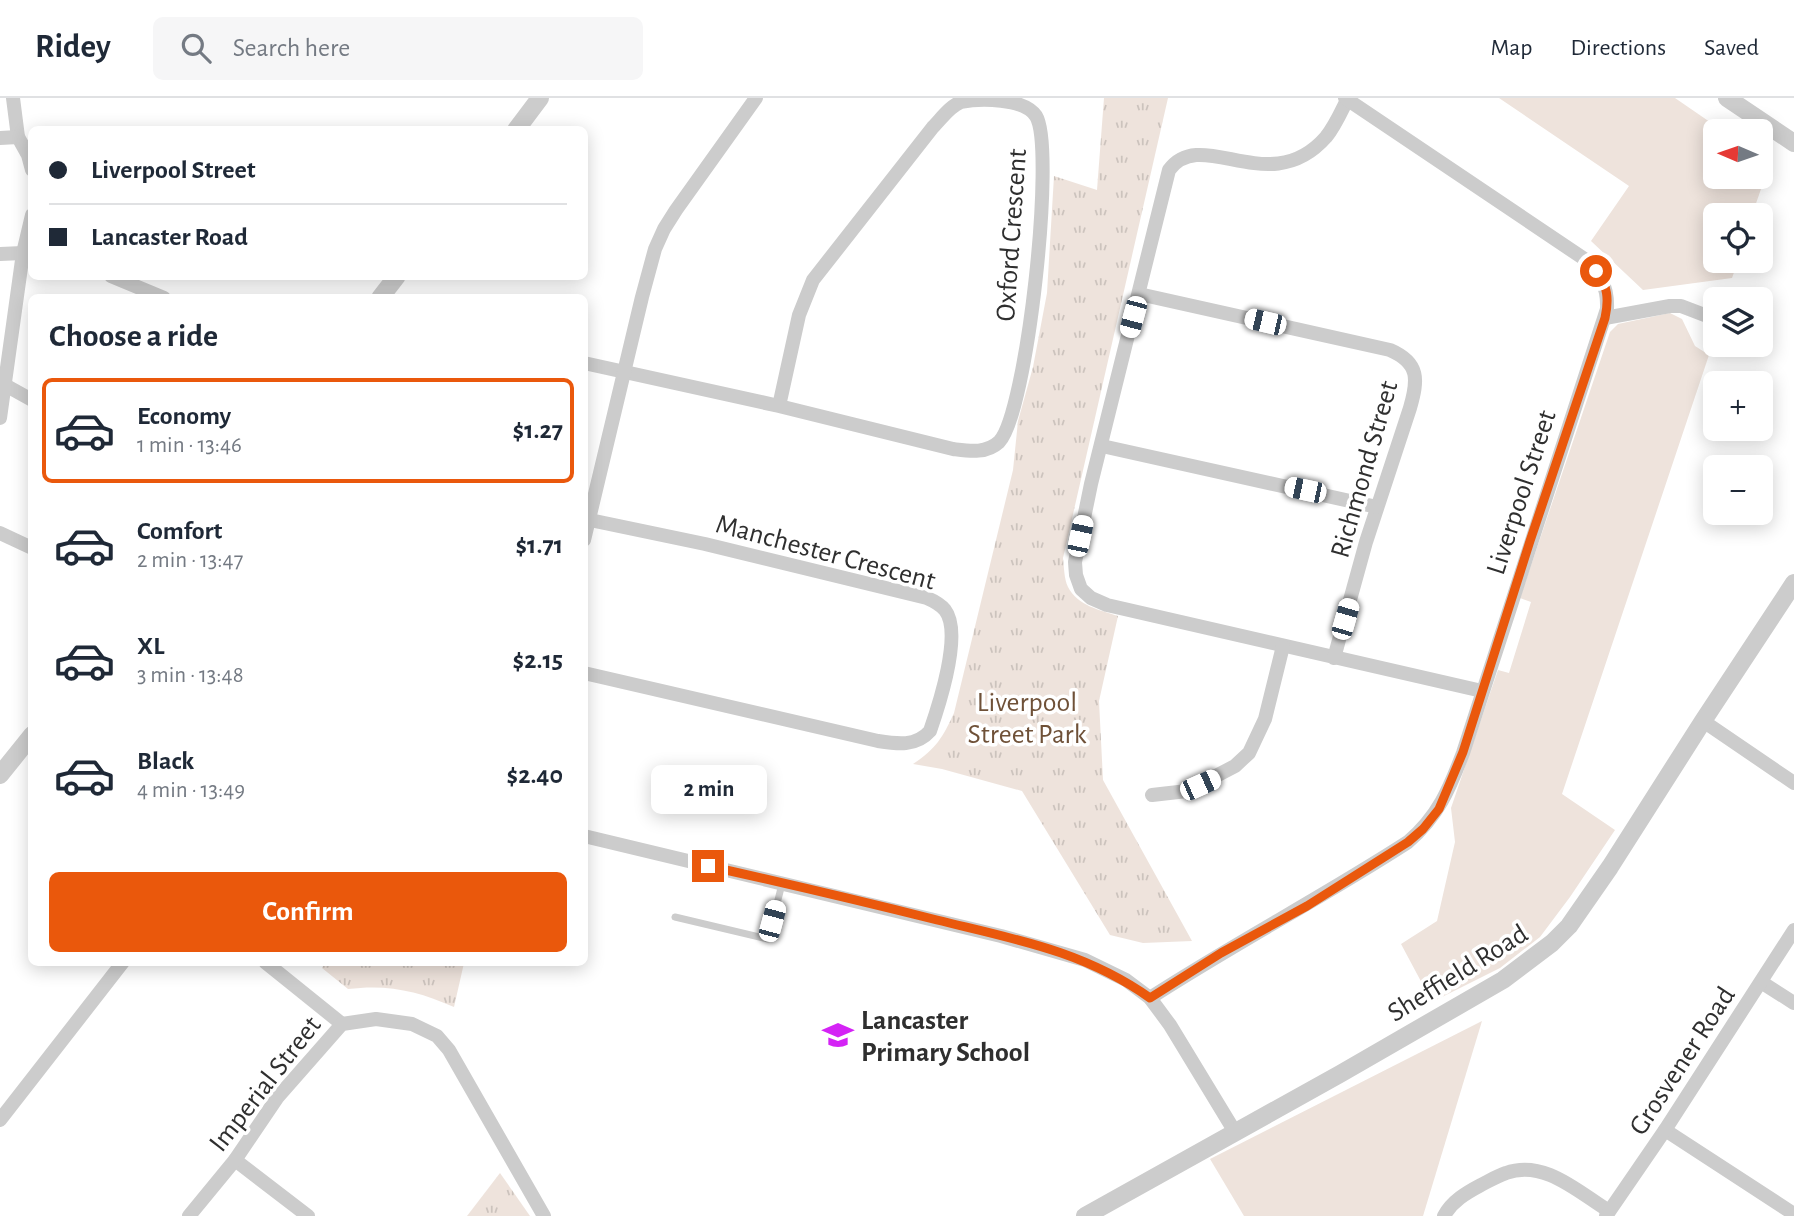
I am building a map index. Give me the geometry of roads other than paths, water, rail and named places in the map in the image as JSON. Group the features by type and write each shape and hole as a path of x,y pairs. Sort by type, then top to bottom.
{"street":[{"path":"13,98 18,137 28,155"},
{"path":"519,126 540,98"},
{"path":"588,527 642,297 664,229 756,98"},
{"path":"1727,98 1794,143"},
{"path":"1346,99 1327,136 1290,162 1262,165 1211,155 1185,156 1176,161 1165,181 1091,484 1075,562 1076,575 1082,589 1091,598 1107,604 1482,691"},
{"name":"Liverpool Street","path":"1150,998 1226,950 1307,906 1408,842 1439,809 1452,781 1607,309 1603,279 1583,258 1346,99"},
{"name":"Oxford Crescent","path":"588,364 966,451 989,448 999,442 1012,418 1032,313 1042,148 1039,124 1027,106 1003,100 960,102 953,106 925,137 813,280 799,315 779,406"},
{"path":"0,138 18,137"},
{"path":"0,418 28,232"},
{"path":"0,254 23,253"},
{"path":"121,280 154,294"},
{"path":"383,294 394,280"},
{"name":"Richmond Street","path":"1139,294 1390,349 1404,357 1415,372 1416,388 1377,507 1334,658"},
{"path":"1605,318 1670,306 1681,306 1703,314"},
{"path":"5,386 28,398"},
{"path":"1102,446 1377,507"},
{"name":"Manchester Crescent","path":"588,674 878,741 904,744 924,738 930,731 952,643 951,620 938,603 927,598 705,544 590,520"},
{"path":"0,533 28,546"},
{"name":"Sheffield Road","path":"1085,1216 1503,980 1552,943 1569,926 1610,867 1794,583"},
{"path":"1152,795 1187,791 1235,766 1249,754 1265,719 1283,646"},
{"path":"1703,722 1794,783"},
{"path":"0,775 28,740"},
{"path":"588,837 1066,953 1108,970 1150,998 1170,1025 1234,1132"},
{"name":"Grosvener Road","path":"1608,1214 1794,930"},
{"path":"0,1121 120,966"},
{"path":"270,966 342,1024"},
{"path":"1761,982 1794,1003"},
{"name":"Imperial Street","path":"189,1216 235,1160 277,1098 342,1024 376,1019 412,1024 437,1036 462,1072 544,1216"},
{"path":"1665,1130 1794,1214"},
{"path":"235,1160 308,1216"},
{"path":"1444,1216 1467,1192 1505,1173 1528,1170 1549,1174 1608,1214"}],"lane":[{"path":"675,917 768,939 782,883"}],"place":[{"name":"Lancaster Primary School","path":"838,1035"}],"park label":[{"name":"Liverpool Street Park","path":"1027,717"}]}
